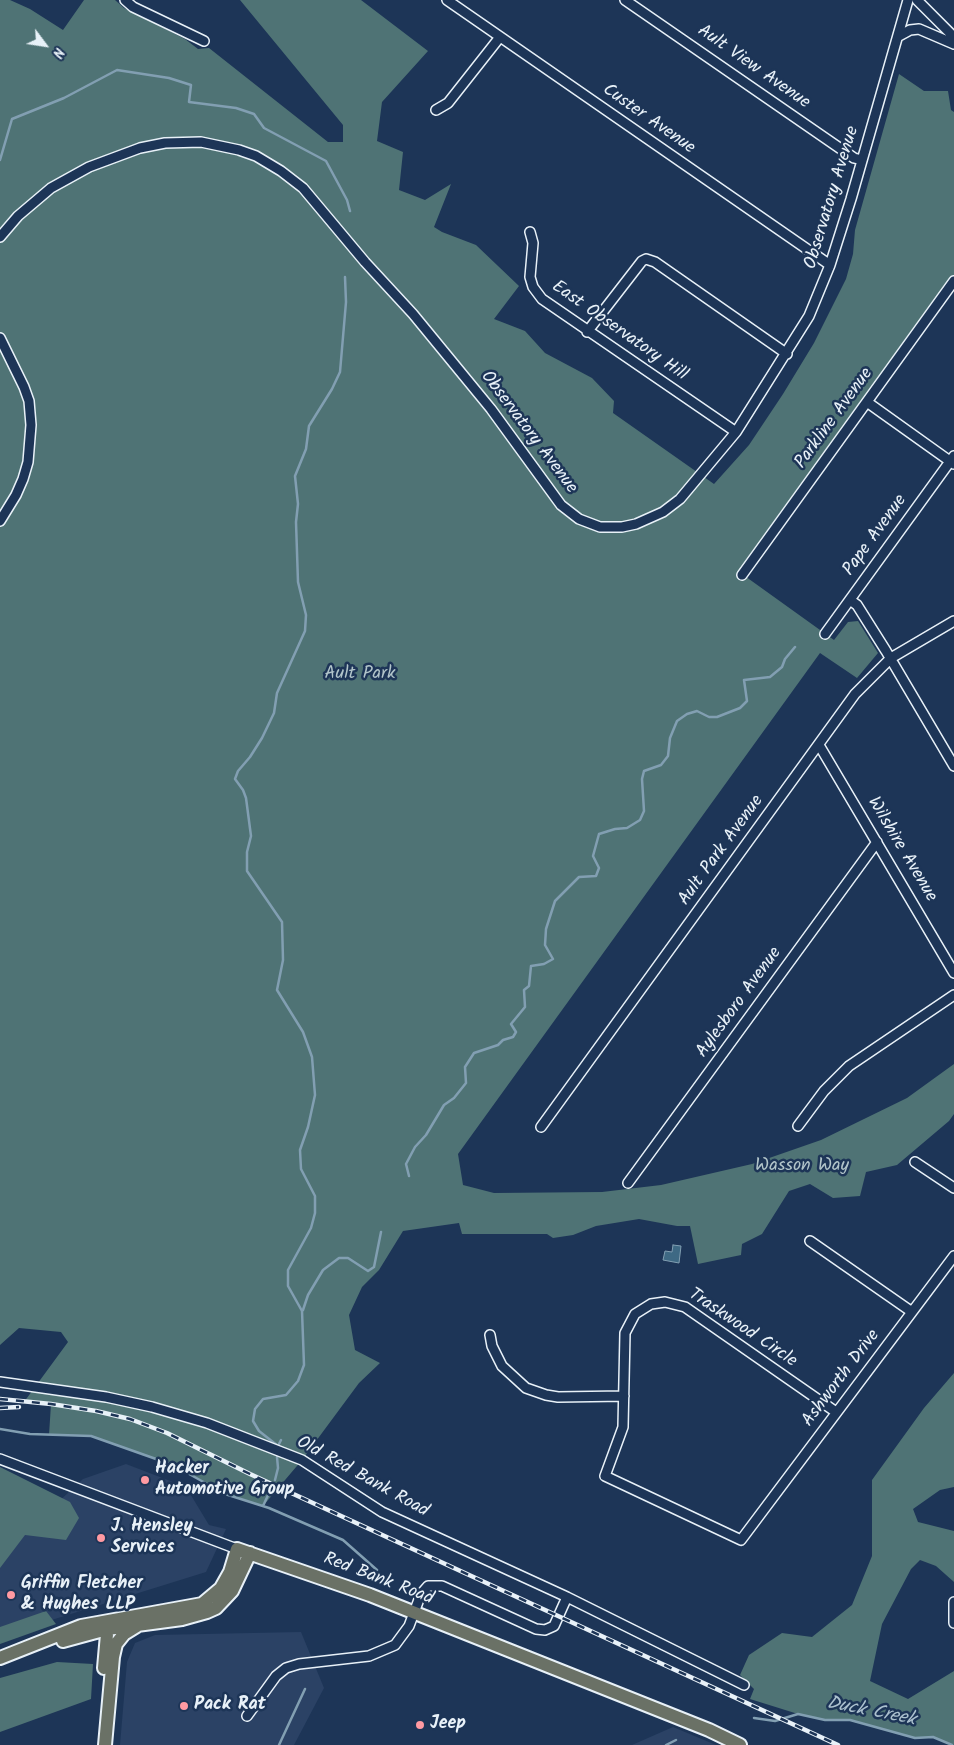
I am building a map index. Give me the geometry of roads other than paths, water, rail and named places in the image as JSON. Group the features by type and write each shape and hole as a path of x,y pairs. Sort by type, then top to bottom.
{"highway":[{"name":"Red Bank Road","path":"244,1551 416,1613 709,1730 740,1745"},
{"path":"0,1666 108,1624 197,1616 216,1608 232,1591 244,1551"},
{"path":"0,1658 51,1636 202,1604 221,1588 244,1551"},
{"path":"105,1745 113,1657 116,1644 124,1634 147,1622"},
{"path":"97,1745 108,1624"}],"street":[{"path":"125,0 133,7 204,41"},
{"name":"Custer Avenue","path":"447,0 830,265"},
{"name":"Ault View Avenue","path":"625,0 846,153 862,160"},
{"name":"Observatory Avenue","path":"0,236 34,201 57,184 89,167 140,148 183,142 218,145 256,156 281,171 303,188 453,361 491,409 556,500 579,519 600,527 622,527 643,522 663,512 680,499 736,432 787,354 809,316 830,265 899,36 908,0"},
{"path":"917,0 954,37"},
{"path":"899,36 910,30 919,29 954,44"},
{"path":"436,110 448,103 500,37"},
{"name":"East Observatory Hill","path":"530,232 533,243 530,277 533,287 542,299 587,332 736,432"},
{"path":"587,332 642,261 646,259 655,262 787,354"},
{"name":"Parkline Avenue","path":"742,575 954,281"},
{"path":"0,338 29,401 31,426 28,462 23,479 16,496 0,521"},
{"path":"867,402 953,461"},
{"name":"Pape Avenue","path":"825,634 953,461"},
{"path":"850,600 857,605 891,658 954,766"},
{"name":"Ault Park Avenue","path":"541,1127 855,694 891,658 954,621"},
{"name":"Wilshire Avenue","path":"819,745 954,973"},
{"name":"Aylesboro Avenue","path":"628,1183 877,842"},
{"path":"798,1126 824,1091 849,1066 954,995"},
{"path":"914,1162 954,1188"},
{"path":"810,1241 912,1312"},
{"name":"Ashworth Drive","path":"756,1522 836,1412 954,1256"},
{"name":"Traskwood Circle","path":"756,1522 741,1540 605,1476 621,1438 624,1396 624,1340 627,1326 644,1307 665,1302 685,1307 836,1412"},
{"path":"490,1335 492,1346 502,1366 517,1382 536,1393 560,1397 624,1396"},
{"name":"Old Red Bank Road","path":"0,1382 20,1382 152,1407 207,1423 296,1458 382,1512 567,1598 744,1685"},
{"name":"Red Bank Road","path":"0,1459 244,1551"},
{"path":"247,1716 276,1676 286,1668 299,1664 361,1658 388,1650 404,1634 416,1613 424,1590 428,1586 437,1584 536,1629 546,1630 557,1622 567,1598"},
{"path":"954,1602 954,1623"}],"waterway":[{"path":"0,160 12,119 64,98 117,70 169,78 191,85 189,102 236,108 254,114 264,128 326,161 347,200 350,211"},
{"path":"281,1440 278,1446 259,1431 253,1421 255,1409 263,1399 286,1395 298,1381 304,1365 302,1311 288,1286 288,1270 311,1228 315,1213 315,1196 301,1169 300,1150 308,1127 315,1095 312,1057 303,1032 277,990 283,960 282,922 247,871 247,852 251,836 246,798 235,779 238,771 262,738 274,713 277,693 305,631 306,615 298,582 296,522 298,504 295,476 306,449 309,426 332,389 340,372 346,302 345,277"},
{"path":"409,1176 406,1164 415,1147 426,1135 444,1105 454,1098 466,1083 465,1067 474,1053 498,1045 503,1040 513,1037 516,1032 511,1024 525,1007 524,990 529,986 531,966 544,964 553,959 545,945 546,929 555,901 579,877 596,876 599,868 593,856 599,834 615,829 627,828 640,820 644,811 642,779 644,771 661,765 668,756 670,738 677,721 687,714 697,711 709,717 717,717 740,708 747,701 744,680 770,677 782,667 785,659 795,647"},
{"path":"303,1310 308,1295 323,1270 339,1258 348,1258 368,1271 374,1267 381,1232"},
{"name":"Duck Creek","path":"0,1429 30,1434 91,1436 173,1465 225,1494 269,1508 343,1540 377,1570"},
{"path":"275,1480 278,1468 277,1457"},
{"path":"263,1506 270,1491"},
{"path":"279,1745 305,1689"},
{"name":"Duck Creek","path":"754,1718 775,1721 798,1714 825,1720 850,1720 915,1738 933,1737 952,1745"},
{"path":"666,1745 676,1740"}],"railway":[{"path":"0,1399 96,1411 130,1419 167,1433 250,1474 838,1745"},
{"path":"0,1408 19,1407"}],"place":[{"name":"Hacker Automotive Group","path":"145,1480"},
{"name":"J. Hensley Services","path":"101,1538"},
{"name":"Griffin Fletcher & Hughes LLP","path":"11,1595"},
{"name":"Pack Rat","path":"184,1706"},
{"name":"Jeep","path":"420,1725"}],"park label":[{"name":"Ault Park","path":"360,675"},
{"name":"Wasson Way","path":"802,1167"}]}
